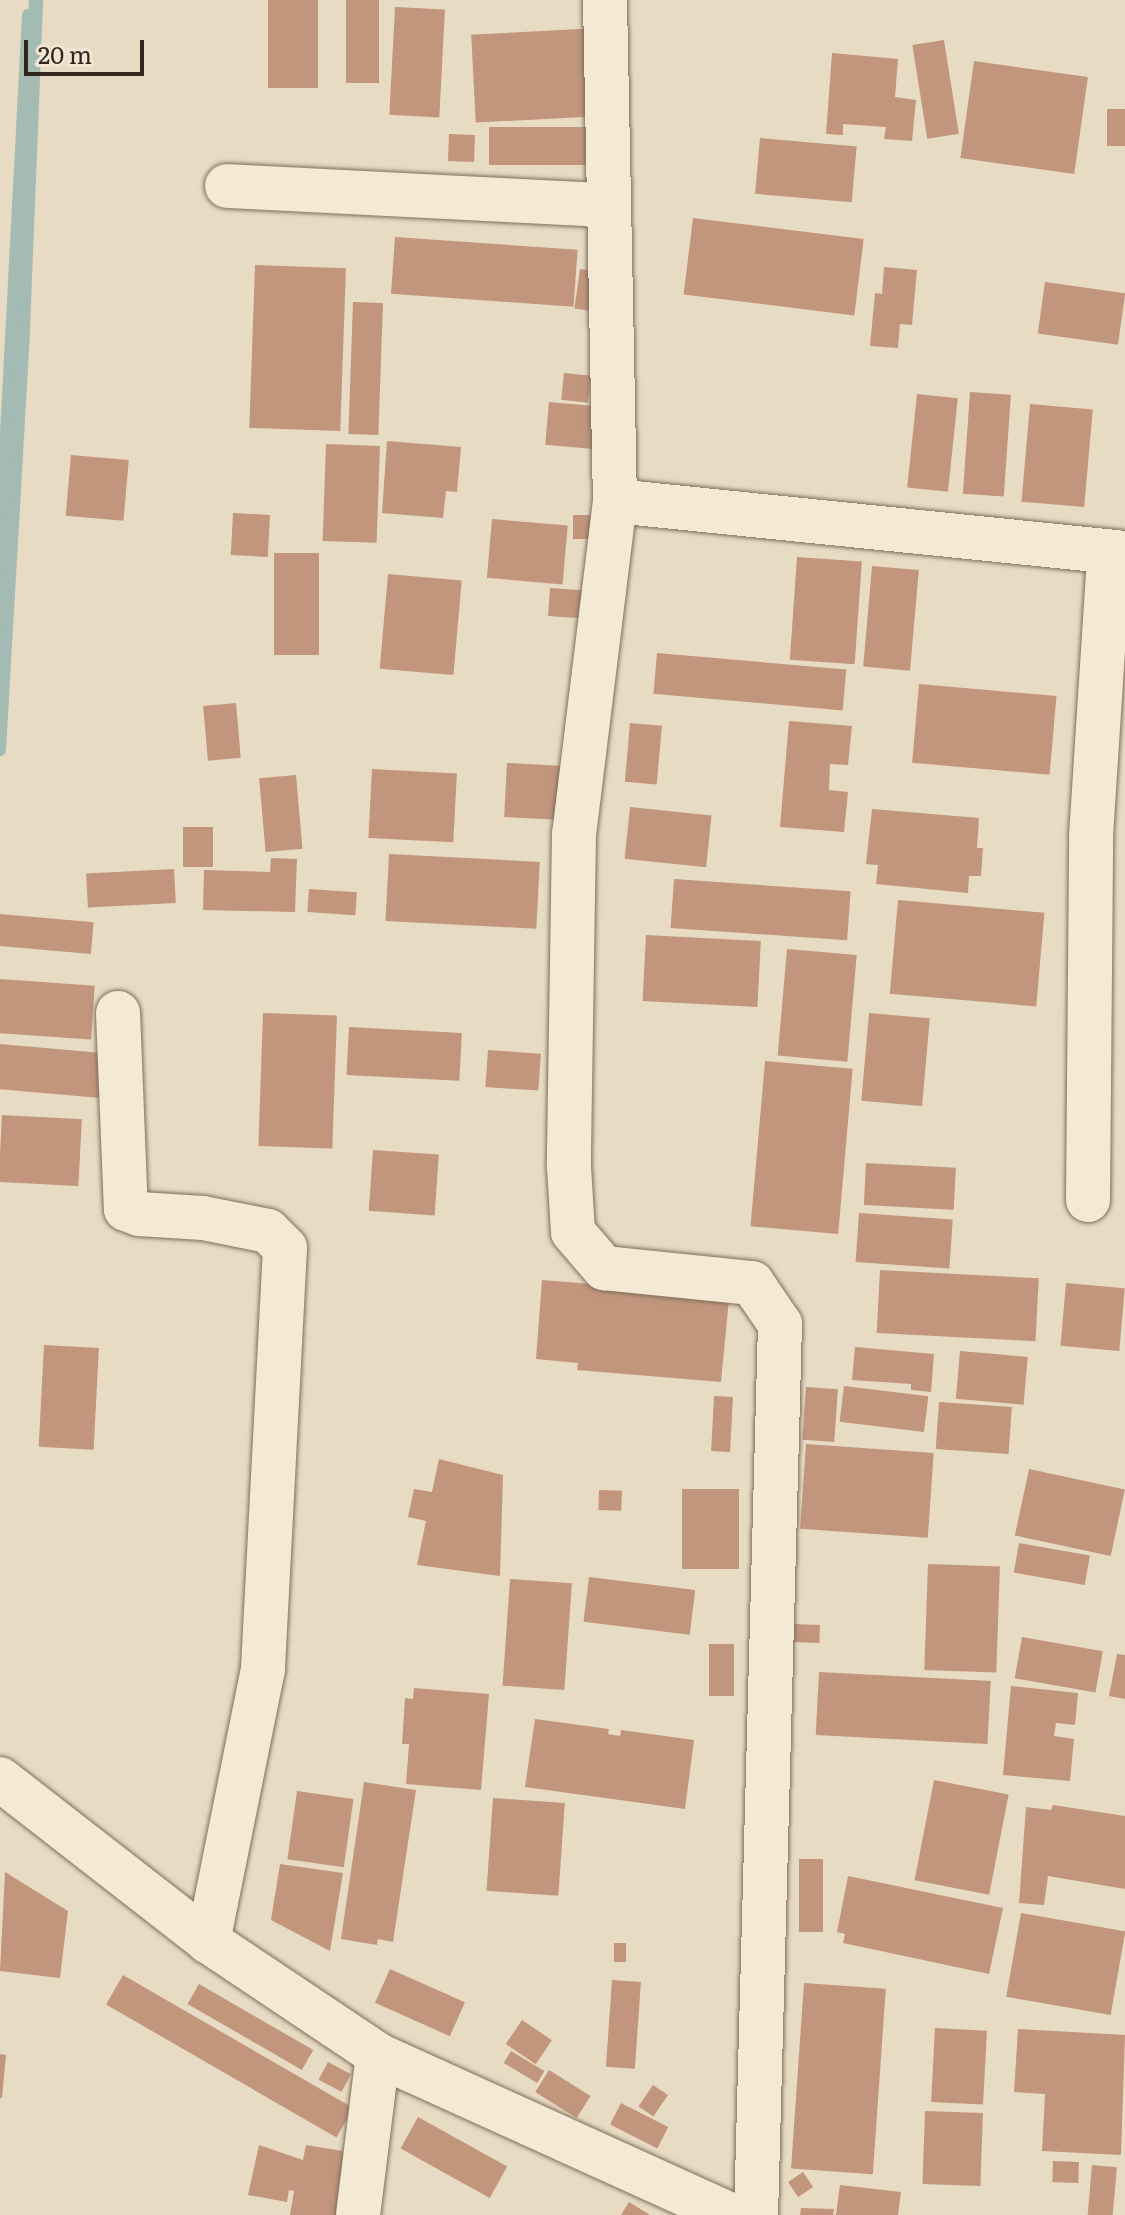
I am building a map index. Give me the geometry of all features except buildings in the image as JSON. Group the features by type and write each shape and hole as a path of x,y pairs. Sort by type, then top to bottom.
{"street":[{"path":"605,0 615,501 574,834 569,1167 573,1232 604,1268 752,1283 780,1324 756,2215"},
{"path":"227,186 608,205"},
{"path":"615,501 1117,553 1091,836 1088,1200"},
{"path":"118,1013 126,1209 139,1214 203,1218 268,1231 285,1248 263,1669 208,1941"},
{"path":"0,1779 208,1941 378,2055 731,2215"},
{"path":"358,2215 378,2055"}],"water":[{"path":"29,0 37,0 24,328 0,750 0,548"}],"waterway":[{"path":"0,750 24,328 37,0"},
{"path":"0,548 28,15"}]}
